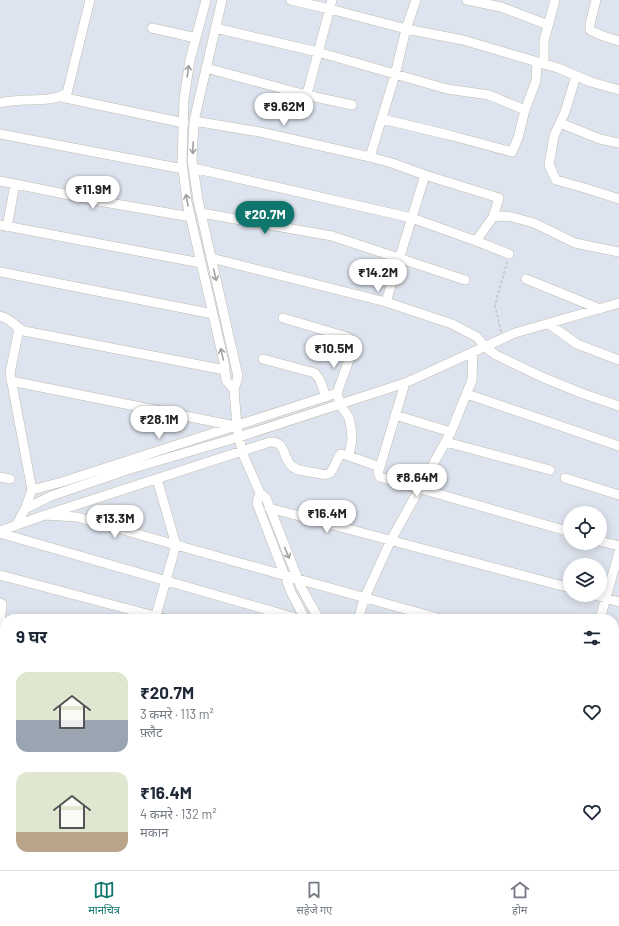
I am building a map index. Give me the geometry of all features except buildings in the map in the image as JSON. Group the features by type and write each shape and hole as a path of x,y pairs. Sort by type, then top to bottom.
{"street":[{"path":"61,97 67,93 90,0"},
{"path":"206,0 190,60 185,92 182,161 191,217 226,380 234,390"},
{"path":"222,0 194,121 192,160 201,213 238,376 234,390 237,426 242,452 260,493 266,498 298,580 315,614"},
{"path":"291,0 331,4 406,29 463,40 541,63 591,82 619,90"},
{"path":"370,157 395,75 406,29 416,0"},
{"path":"467,0 501,7 548,25"},
{"path":"382,119 512,152 518,138 525,110 536,81 541,63 544,41 555,0"},
{"path":"596,0 590,30 619,41"},
{"path":"306,95 331,4"},
{"path":"152,28 196,38"},
{"path":"215,28 318,52 447,89 489,95 525,110"},
{"path":"206,68 306,95 352,105"},
{"path":"576,76 565,112 554,136 549,165 556,180 619,199"},
{"path":"0,103 16,100 61,97 184,123"},
{"path":"194,121 260,132 370,157 499,198 493,217 476,241"},
{"path":"560,123 600,139 619,143"},
{"path":"0,134 183,168"},
{"path":"194,168 412,218 510,254"},
{"path":"386,302 425,175"},
{"path":"0,181 104,202 191,217"},
{"path":"15,184 4,226 201,264"},
{"path":"201,213 332,236 465,280"},
{"path":"493,217 512,217 534,223 575,243 619,252"},
{"path":"211,258 386,302 452,324 477,337 496,355 581,393 619,406"},
{"path":"0,272 213,314"},
{"path":"526,279 600,310"},
{"path":"25,508 51,496 128,470 239,437 404,383 515,334 600,310 619,303"},
{"path":"0,316 9,318 19,329 24,331 225,370"},
{"path":"283,318 347,337 353,341 353,349 337,393 340,404 350,418 352,427 352,439 349,456"},
{"path":"549,324 577,344 619,360"},
{"path":"16,526 32,490 10,373 19,329"},
{"path":"360,614 391,540 451,432 472,380 473,352"},
{"path":"263,359 315,373 320,380 326,397"},
{"path":"11,381 237,426"},
{"path":"404,383 378,472 380,477 563,530"},
{"path":"32,490 56,484 337,393"},
{"path":"467,394 619,446"},
{"path":"395,414 451,432"},
{"path":"0,532 45,515 270,442 279,443 282,446 291,466 301,471 326,474 330,473 337,458 341,454 380,467"},
{"path":"446,442 550,470"},
{"path":"0,477 10,479"},
{"path":"565,478 619,495"},
{"path":"156,614 176,545 157,479"},
{"path":"260,493 257,503 284,575 302,614"},
{"path":"269,508 563,586"},
{"path":"45,515 76,517 424,614"},
{"path":"0,532 282,614"},
{"path":"607,542 619,546"},
{"path":"607,594 619,552"},
{"path":"0,575 141,614"},
{"path":"607,598 619,602"},
{"path":"601,614 605,602"},
{"path":"0,603 2,604 2,614"}],"path":[{"path":"502,339 495,305 510,254"}]}
